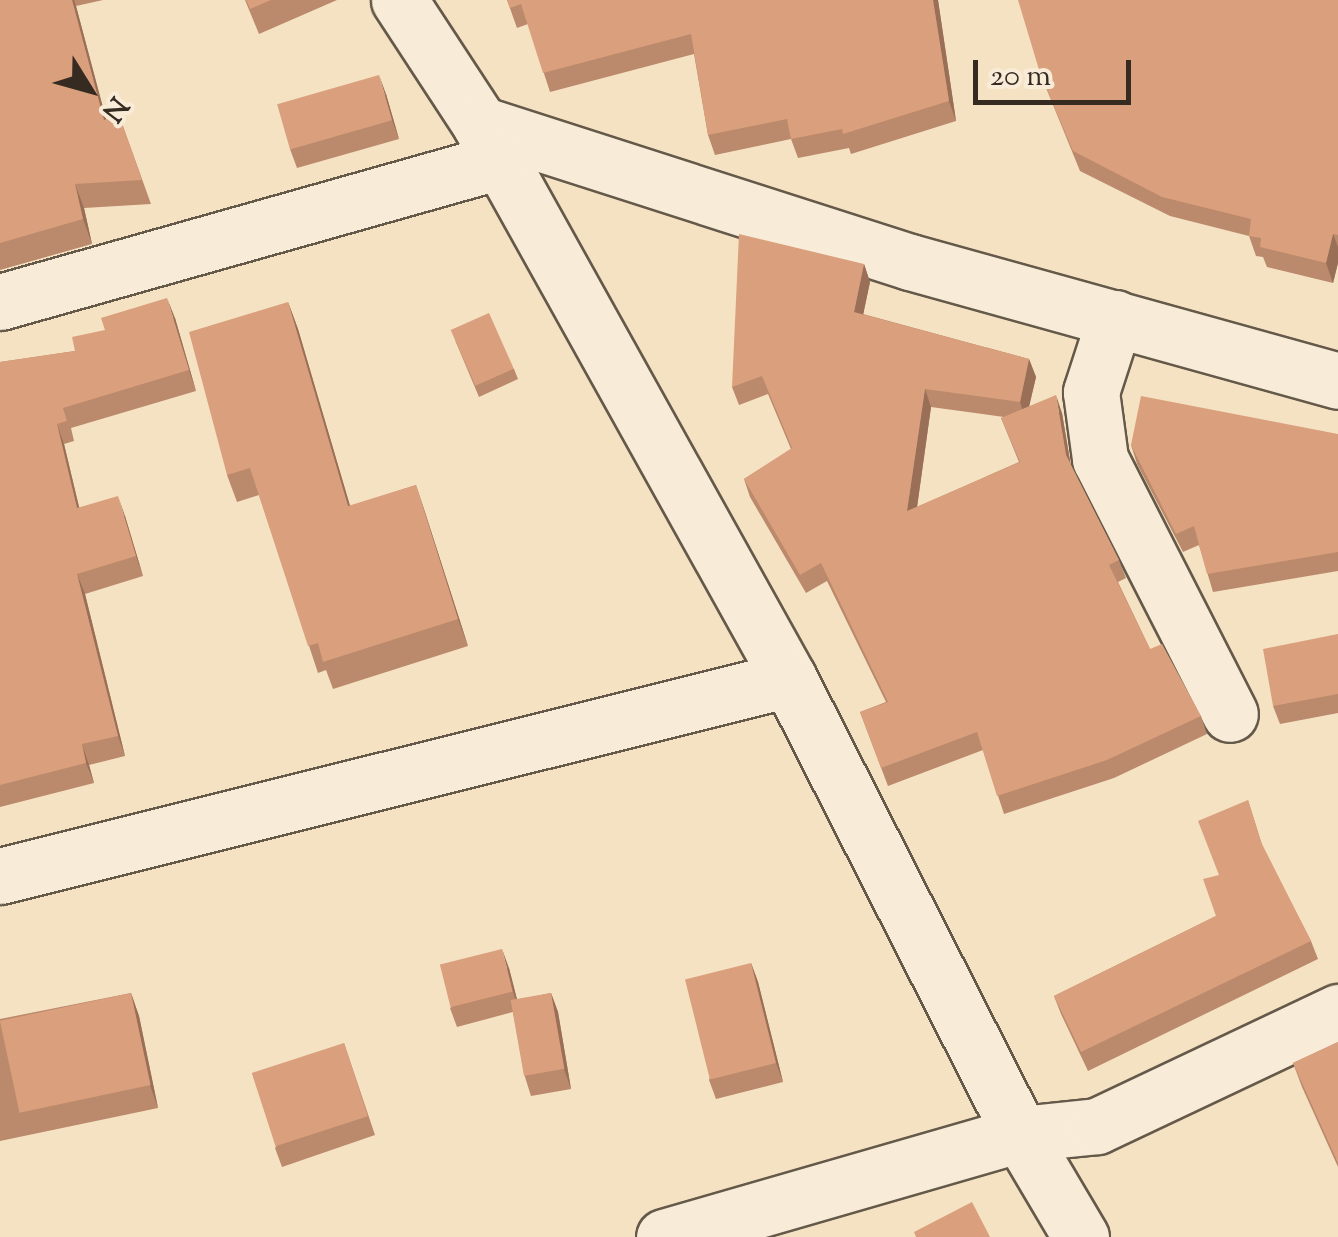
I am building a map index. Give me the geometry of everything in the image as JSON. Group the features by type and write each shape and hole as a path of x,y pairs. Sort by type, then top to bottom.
{"street":[{"path":"399,0 490,143 789,679 1020,1134 1081,1237"},
{"path":"0,302 490,143 1338,381"},
{"path":"1116,318 1091,392 1100,458 1230,714"},
{"path":"0,876 789,679"},
{"path":"664,1237 1020,1134 1096,1126 1338,1012"}],"building":[{"path":"0,0 72,0 104,120 119,115 142,180 75,184 83,219 0,243"},
{"path":"246,0 271,0 250,9"},
{"path":"507,0 933,0 949,101 843,134 842,129 791,139 787,119 708,135 691,34 543,73 521,4 510,8"},
{"path":"1018,0 1338,0 1338,235 1333,234 1326,263 1260,247 1261,238 1249,236 1251,219 1162,197 1073,151 1040,73"},
{"path":"379,75 392,120 290,149 277,104"},
{"path":"739,234 864,264 854,312 1029,359 1020,402 925,389 907,511 1020,462 1001,418 1056,395 1066,455 1119,560 1109,565 1150,649 1162,644 1201,716 1107,760 997,796 977,732 881,768 860,712 888,702 821,563 800,575 744,479 792,448 762,376 732,387"},
{"path":"167,298 189,370 63,408 67,421 57,424 77,508 118,496 136,556 77,574 118,736 82,744 86,763 0,785 0,362 75,351 72,337 105,330 101,318"},
{"path":"288,302 348,506 416,485 458,619 323,662 318,643 308,646 250,468 227,475 189,332"},
{"path":"489,313 514,369 475,386 451,330"},
{"path":"1141,396 1338,434 1338,552 1207,574 1194,526 1176,534 1131,445"},
{"path":"1338,634 1338,694 1273,706 1263,649"},
{"path":"1248,800 1261,842 1311,941 1081,1052 1054,996 1216,916 1203,879 1219,875 1198,821"},
{"path":"502,949 513,992 451,1007 440,964"},
{"path":"751,963 776,1063 710,1079 685,979"},
{"path":"131,993 151,1085 19,1113 0,1021"},
{"path":"551,993 564,1069 524,1076 511,1000"},
{"path":"1338,1042 1338,1163 1293,1063"},
{"path":"344,1043 368,1116 276,1146 252,1073"},
{"path":"972,1202 990,1237 916,1237 914,1232"}]}
